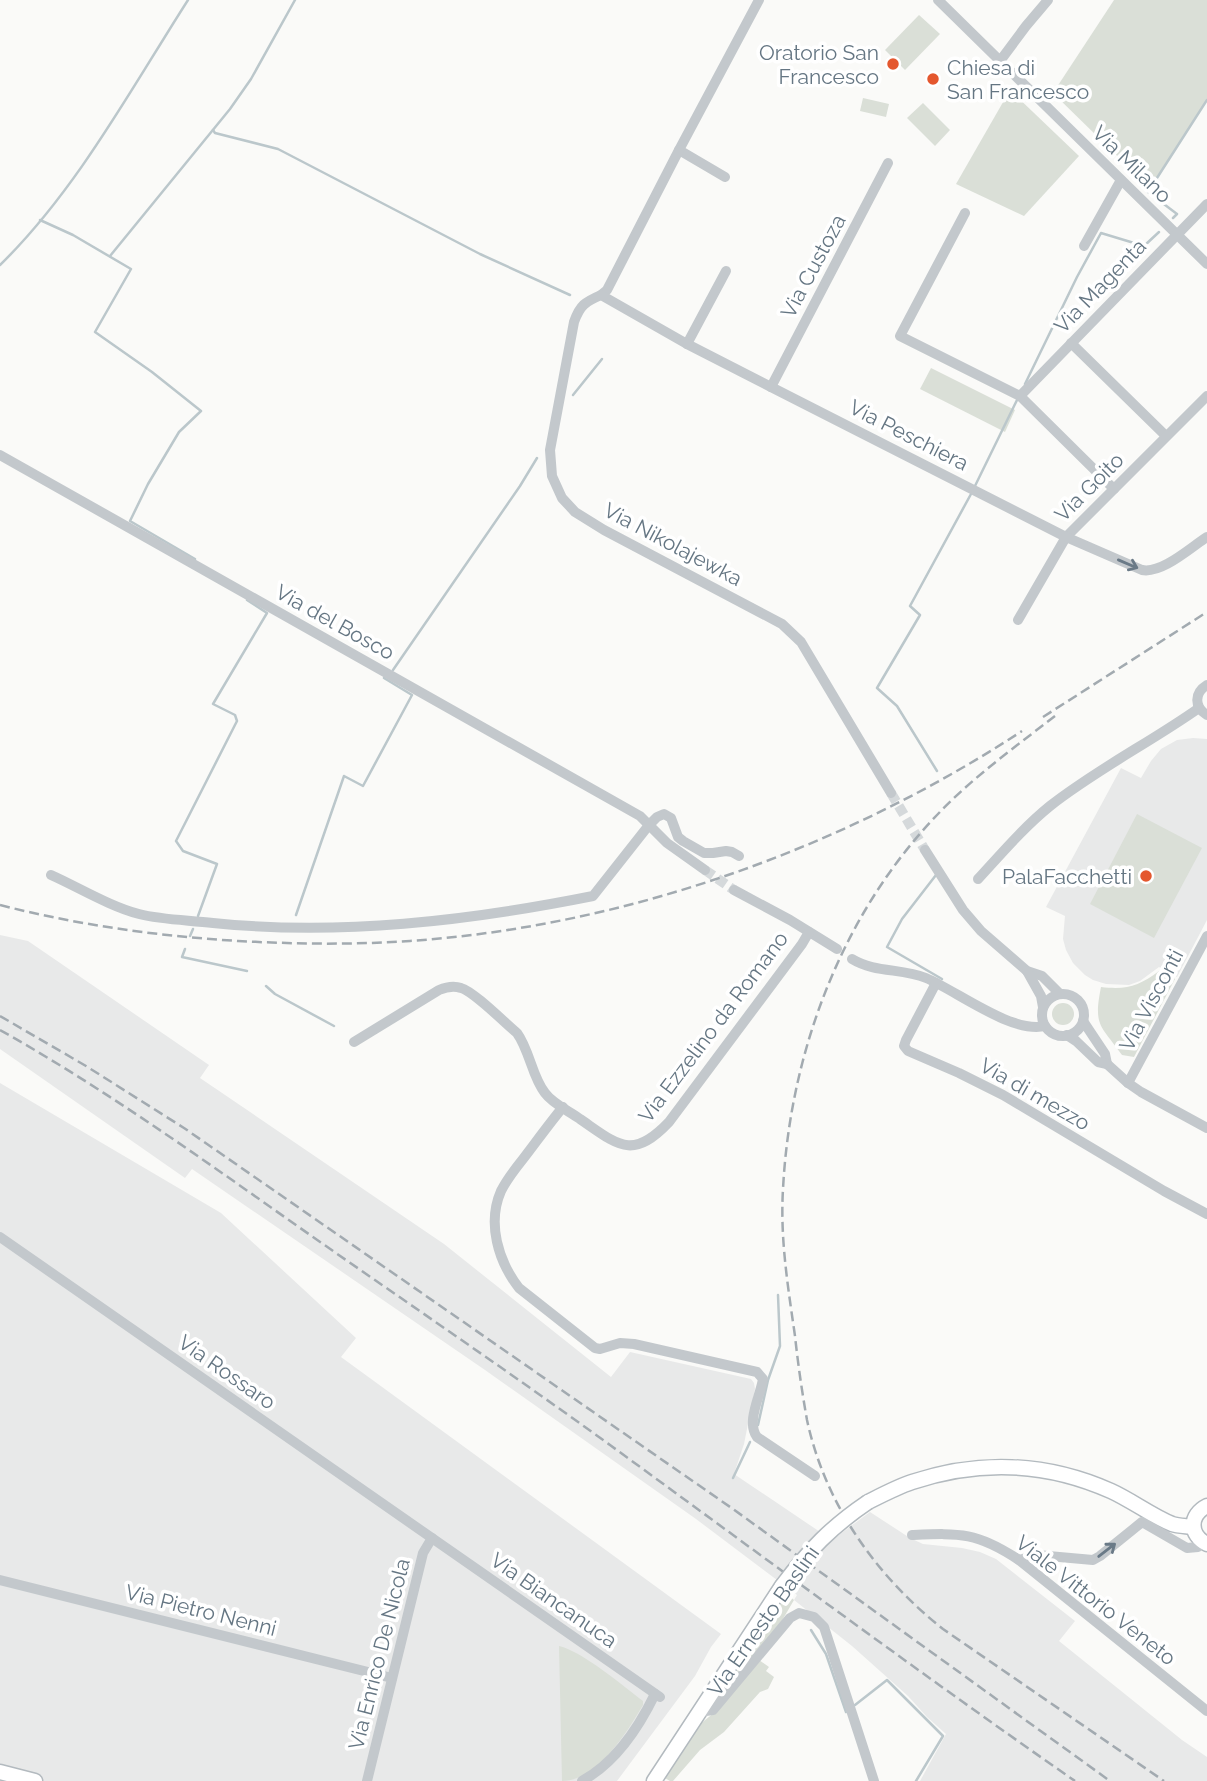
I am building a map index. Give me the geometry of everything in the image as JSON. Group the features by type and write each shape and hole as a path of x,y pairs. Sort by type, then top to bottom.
{"main road":[{"name":"Via Ernesto Baslini","path":"654,1779 782,1587 816,1544 833,1527 868,1502 909,1483 960,1469 1032,1468 1084,1480 1112,1491 1172,1524 1199,1516 1197,1537 1205,1542"},
{"path":"0,1772 35,1781"}],"street":[{"name":"Via Nikolajewka","path":"758,0 607,290 581,307 574,322 550,450 552,476 562,498 575,512 791,631 801,642 891,793"},
{"name":"Via Milano","path":"938,0 1207,264"},
{"path":"1000,61 1048,0"},
{"path":"678,150 725,177"},
{"name":"Via Custoza","path":"771,387 888,163"},
{"path":"1084,246 1121,180"},
{"name":"Via Magenta","path":"1020,396 1207,204"},
{"path":"965,213 900,337 1020,396 1114,489"},
{"path":"687,345 726,271"},
{"name":"Via Peschiera","path":"598,296 687,345 1066,537 1148,571 1163,566 1207,537"},
{"path":"1071,343 1166,436"},
{"name":"Via Goito","path":"1018,620 1066,537 1207,396"},
{"name":"Via del Bosco","path":"0,455 640,816 667,843 705,870"},
{"path":"978,879 1049,807 1082,783 1203,711 1197,701 1198,693 1207,685"},
{"path":"51,875 118,907 158,918 246,926 317,928 392,925 508,911 593,895 649,825 664,814 673,822 678,837 704,853 726,851 739,856"},
{"path":"925,850 963,910 981,931 1027,971 1041,996 1045,1026 1055,1034 1067,1035 1128,1083 1207,1128"},
{"path":"734,890 836,949"},
{"name":"Via Ezzelino da Romano","path":"354,1042 439,990 448,986 461,988 517,1033 523,1041 542,1089 551,1099 617,1143 633,1145 649,1141 656,1136 677,1112 809,932"},
{"name":"Via Visconti","path":"1128,1083 1207,936"},
{"path":"852,959 871,968 923,977 1005,1020 1034,1027 1045,1026"},
{"path":"1027,971 1042,976 1060,994"},
{"name":"Via di mezzo","path":"936,983 906,1040 904,1046 908,1051 1003,1095 1164,1191 1207,1213"},
{"path":"1016,1022 1042,1010 1049,999 1060,994 1072,995 1079,1001 1084,1012 1083,1021 1077,1030 1067,1035"},
{"path":"1083,1021 1105,1054 1107,1065"},
{"path":"563,1107 509,1177 499,1196 496,1238 500,1255 511,1278 519,1288 595,1348 620,1343 634,1344 757,1372 763,1379 752,1424 753,1432 815,1476"},
{"name":"Via Rossaro","path":"0,1237 432,1538"},
{"path":"1019,1560 1037,1555 1093,1560 1142,1522 1187,1548 1198,1547 1205,1542"},
{"name":"Viale Vittorio Veneto","path":"912,1535 964,1535 1001,1549 1019,1560 1207,1711"},
{"name":"Via Enrico De Nicola","path":"367,1781 423,1553 432,1538"},
{"name":"Via Biancanuca","path":"432,1538 657,1695 617,1752 582,1781"},
{"name":"Via Pietro Nenni","path":"0,1580 392,1678"},
{"path":"698,1712 713,1710 790,1618 799,1613 814,1617 824,1627 874,1781"}],"shaded area":[{"path":"1114,0 1207,0 1207,100 1150,188 1053,93"},
{"path":"919,15 940,34 905,70 885,50"},
{"path":"1010,90 1079,156 1024,216 956,184"},
{"path":"863,98 889,104 886,117 860,111"},
{"path":"923,103 950,130 935,146 907,118"},
{"path":"931,368 1015,410 1005,432 920,389"},
{"path":"1207,739 1207,920 1177,977 1159,967 1140,981 1129,985 1106,984 1093,980 1073,963 1066,950 1063,939 1065,916 1046,907 1121,768 1141,778 1161,749 1177,740"},
{"name":"PalaFacchetti","path":"1137,814 1202,848 1154,938 1090,904"},
{"path":"0,935 28,941 209,1065 200,1078 444,1244 611,1377 630,1352 751,1379 755,1389 744,1444 734,1474 832,1540 870,1512 923,1544 962,1548 996,1559 1075,1621 1059,1641 1207,1757 1207,1781 920,1781 946,1734 852,1646 794,1600 797,1595 696,1519 485,1370 192,1169 185,1178 0,1049"},
{"path":"1159,971 1175,979 1134,1057 1122,1055 1101,1025 1098,1010 1101,987 1132,986"},
{"path":"1063,1003 1071,1006 1074,1014 1071,1022 1063,1025 1055,1022 1052,1014 1055,1006"},
{"path":"0,1083 221,1213 356,1338 341,1357 721,1634 695,1676 617,1781 0,1781"},
{"path":"787,1594 794,1600 759,1660 769,1667 766,1671 774,1677 768,1689 760,1692 724,1732 700,1750 673,1781 663,1777 699,1725 715,1712 712,1703"},
{"path":"559,1646 590,1662 643,1701 620,1741 599,1764 575,1779 562,1781"}],"waterway":[{"path":"0,265 28,236 78,172 188,0"},
{"path":"110,256 230,109 251,79 295,0"},
{"path":"1173,218 1177,214 1148,192 1207,100"},
{"path":"213,130 215,133 278,149 480,254 570,295"},
{"path":"40,220 73,235 131,269 95,332 201,411 179,432 130,521 195,559"},
{"path":"1025,384 1101,233 1144,246 1159,232"},
{"path":"573,395 602,359"},
{"path":"974,488 1017,400"},
{"path":"393,670 537,458"},
{"path":"937,771 897,706 877,688 920,615 910,606 971,494"},
{"path":"198,916 217,864 183,851 176,841 237,721 235,715 213,704 267,613 247,600"},
{"path":"296,915 344,776 363,786 412,695 384,678"},
{"path":"936,875 902,919 887,947 942,979"},
{"path":"190,936 193,929"},
{"path":"185,949 182,957 247,971"},
{"path":"266,986 275,994 334,1026"},
{"path":"758,1425 768,1380 780,1346 778,1295"},
{"path":"733,1478 750,1442"},
{"path":"811,1630 826,1654 846,1712"},
{"path":"855,1705 887,1680 943,1736 916,1781"}],"tunnel":[{"path":"891,793 925,850"},
{"path":"705,870 734,890"}],"railway":[{"path":"1043,717 1207,612"},
{"path":"1055,716 979,776 937,815 903,854 848,941 827,988 797,1087 783,1189 785,1263 803,1399 815,1451 840,1509 875,1562 896,1586 943,1629 1164,1781"},
{"path":"0,905 118,929 238,941 367,943 491,933 651,899 729,875 806,845 881,811 953,773 1022,731"},
{"path":"0,1016 184,1128 733,1509 1110,1781"},
{"path":"0,1030 133,1112 218,1170 610,1445 1075,1781"}],"place":[{"name":"Oratorio San Francesco","path":"893,64"},
{"name":"Chiesa di San Francesco","path":"933,79"},
{"name":"PalaFacchetti","path":"1146,876"}]}
